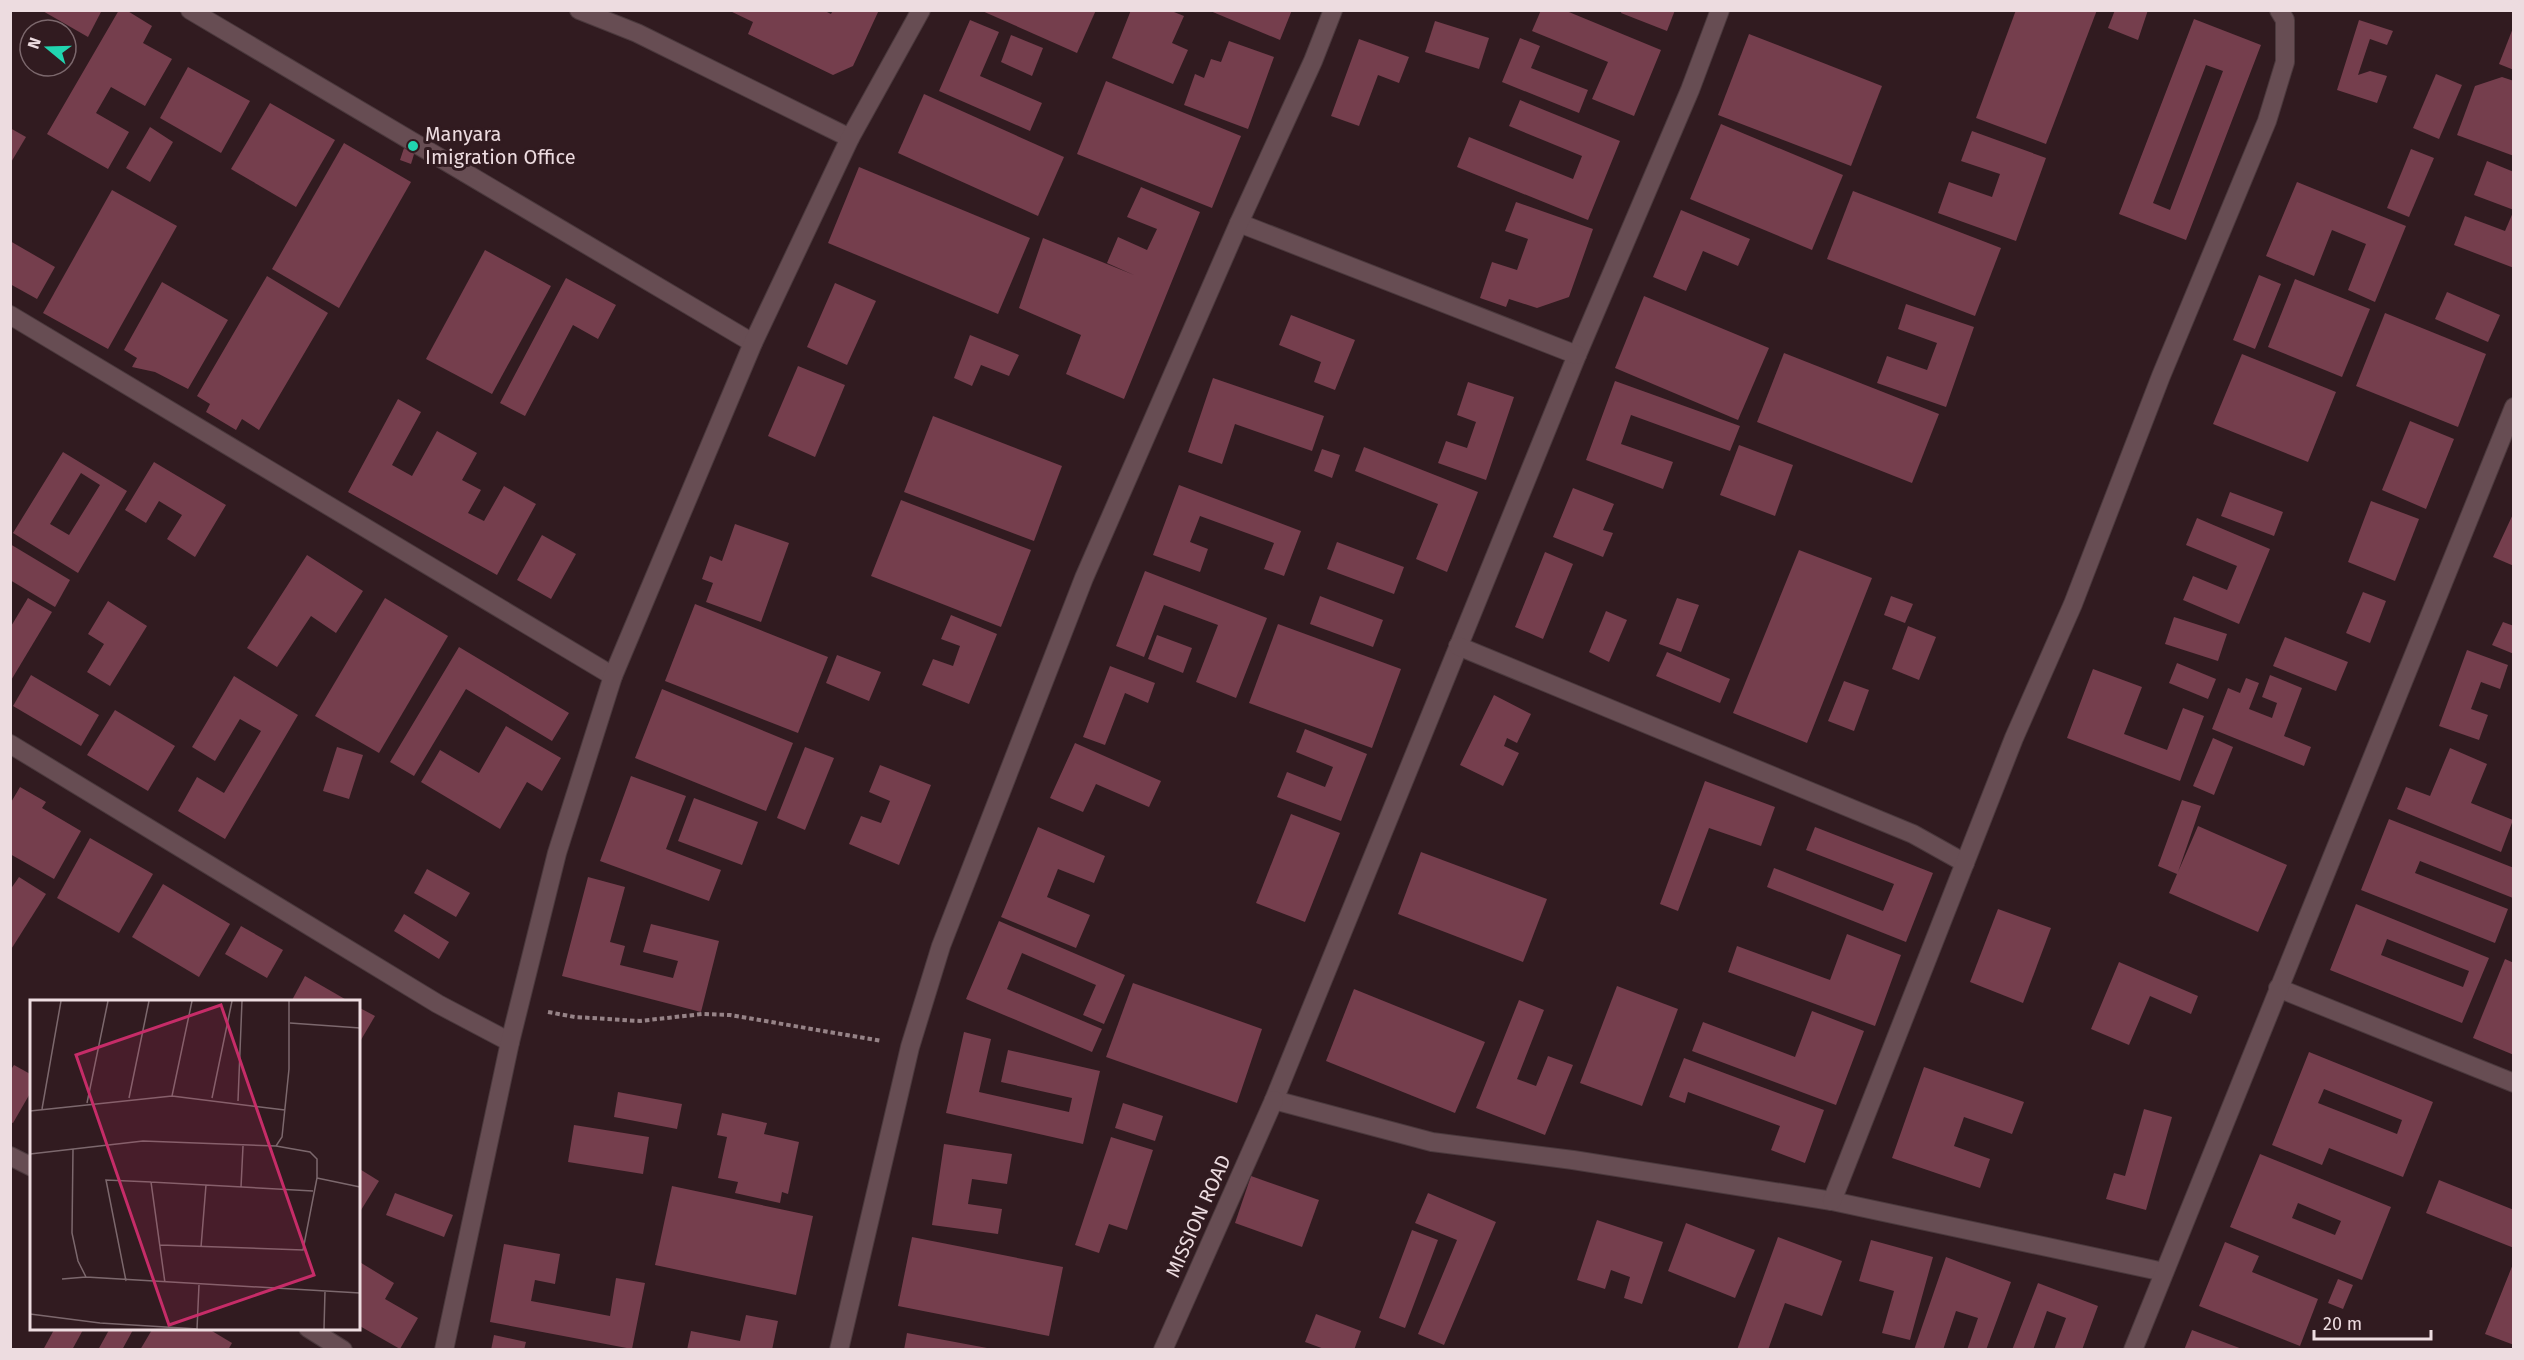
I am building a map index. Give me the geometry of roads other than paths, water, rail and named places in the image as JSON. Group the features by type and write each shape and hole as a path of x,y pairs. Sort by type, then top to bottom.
{"street":[{"path":"190,10 753,343"},
{"path":"579,10 637,33 850,138"},
{"path":"444,1350 510,1042 557,853 613,676 753,343 850,138 921,10"},
{"path":"839,1350 910,1047 941,946 1084,578 1239,223 1313,61 1333,10"},
{"name":"MISSION ROAD","path":"1163,1350 1274,1100 1577,355 1690,90 1720,10"},
{"path":"1832,1201 2014,738 2073,604 2161,376 2267,121 2285,62 2285,20 2279,10"},
{"path":"1239,223 1577,355"},
{"path":"10,315 613,676"},
{"path":"2133,1350 2514,407"},
{"path":"1458,646 1913,834 1965,863"},
{"path":"10,744 438,1004 510,1042"},
{"path":"2278,988 2514,1083"},
{"path":"1274,1100 1432,1142 1573,1160 1832,1201 2164,1272"},
{"path":"10,1156 30,1166"},
{"path":"310,1330 343,1350"}],"place":[{"name":"Manyara Imigration Office","path":"413,146"}]}
